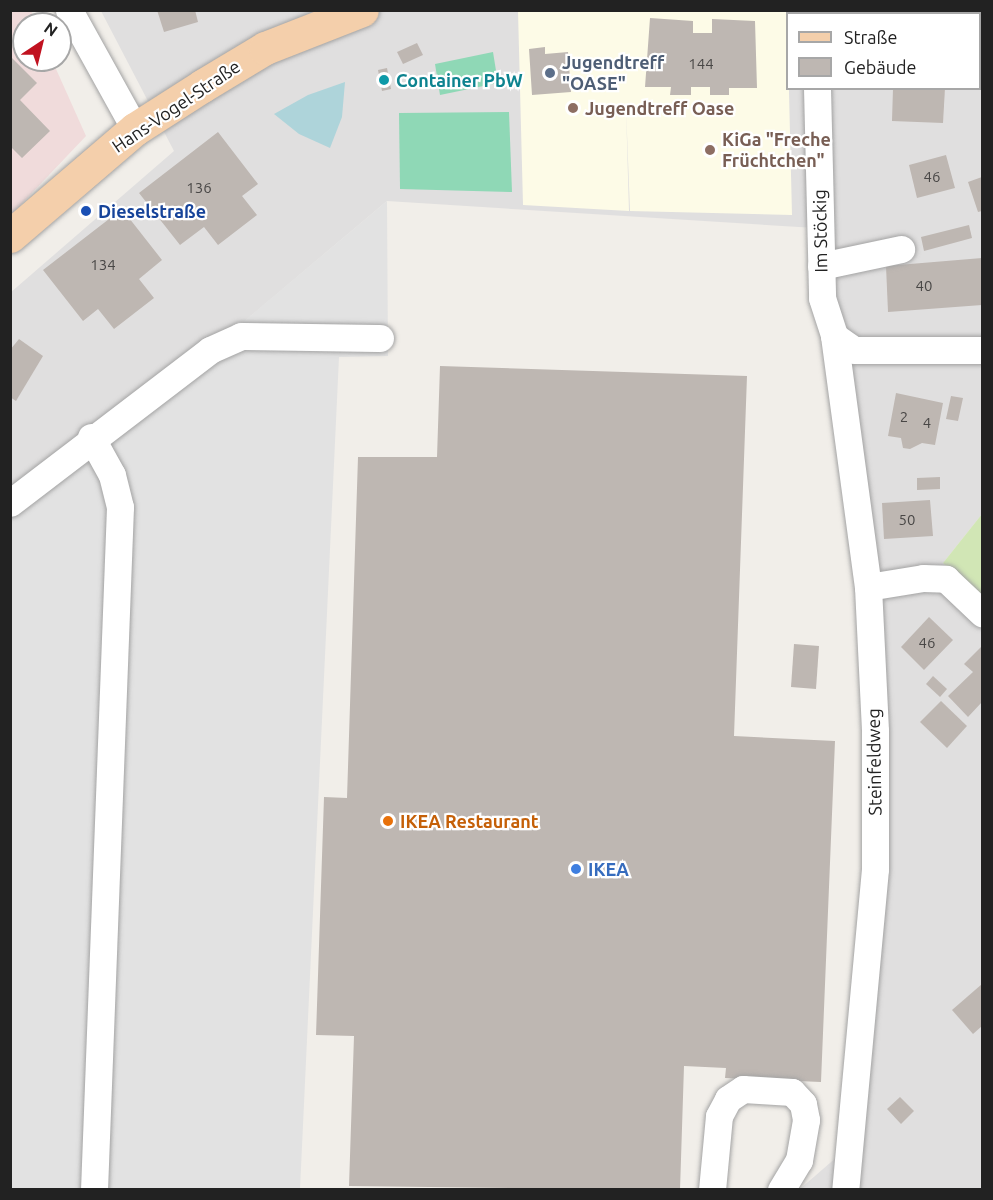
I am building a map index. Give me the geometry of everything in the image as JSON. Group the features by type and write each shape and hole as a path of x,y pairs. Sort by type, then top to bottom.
{"main road":[{"name":"Hans-Vogel-Straße","path":"10,236 135,129 265,48 350,12"}],"street":[{"path":"69,10 135,129"},
{"name":"Im Stöckig","path":"817,90 822,298 834,336"},
{"path":"821,266 901,249"},
{"path":"10,503 92,437 210,350 241,336 380,338"},
{"path":"834,336 854,350 982,350"},
{"name":"Steinfeldweg","path":"834,336 868,587 875,731 875,868 845,1190"},
{"path":"92,437 112,476 120,507 94,1190"},
{"path":"868,587 923,578 946,579 982,613"},
{"path":"712,1190 719,1116 728,1099 743,1089 792,1092 804,1104 806,1120 799,1160 781,1190"}],"shaded area":[{"path":"11,11 31,11 12,12 12,72 57,72 86,136 11,215"},
{"path":"101,11 982,11 982,514 943,563 982,600 982,1189 800,1189 861,1136 882,834 815,228 387,201 11,518 10,293 174,151"},
{"name":"KiGa \"Freche Früchtchen\"","path":"518,11 787,11 786,90 789,90 792,215 630,211 626,108 629,211 523,205"},
{"path":"387,201 388,356 339,357 300,1189 11,1189 10,518"}],"green space":[{"path":"493,52 498,83 440,95 435,64"},
{"path":"509,112 512,192 400,189 399,113"},
{"path":"982,514 982,600 943,563"}],"water":[{"path":"345,82 342,117 330,148 299,134 274,114 308,95"}],"building":[{"path":"157,10 195,10 198,22 164,32"},
{"path":"650,18 693,21 693,33 712,33 712,19 755,21 757,88 729,88 729,95 710,95 710,87 691,87 691,95 670,95 671,87 645,87"},
{"path":"417,43 423,55 403,64 397,52"},
{"name":"Jugendtreff \"OASE\"","path":"545,47 545,54 568,52 571,92 532,95 529,49"},
{"path":"10,56 12,72 26,72 37,83 20,100 50,131 22,158 10,146"},
{"name":"Container PbW","path":"387,68 391,89 382,91 378,70"},
{"path":"893,90 945,90 943,123 892,121"},
{"path":"218,132 258,184 242,196 257,215 218,245 204,227 180,245 139,193"},
{"path":"946,155 955,188 917,198 909,165"},
{"path":"982,177 982,211 978,212 968,182"},
{"path":"122,209 162,260 139,279 154,298 114,329 98,309 83,321 43,270"},
{"path":"969,225 972,238 924,251 921,237"},
{"path":"982,258 982,305 888,312 886,266"},
{"path":"19,339 43,356 16,401 10,397 10,350"},
{"name":"IKEA","path":"440,366 747,376 734,736 835,741 821,1082 725,1078 726,1068 684,1066 680,1190 349,1186 354,1036 316,1035 324,797 347,798 358,457 437,457"},
{"path":"896,393 943,403 935,445 922,443 910,449 903,448 901,438 888,436"},
{"path":"951,396 963,398 958,421 946,419"},
{"path":"940,477 940,489 917,490 917,478"},
{"path":"930,500 933,536 884,539 882,503"},
{"path":"929,617 953,640 924,670 901,647"},
{"path":"794,644 819,646 816,689 791,687"},
{"path":"982,646 982,702 968,717 948,696 973,672 964,664"},
{"path":"933,676 947,689 940,697 926,684"},
{"path":"941,701 967,726 947,748 920,722"},
{"path":"982,984 982,1026 973,1034 952,1010"},
{"path":"900,1097 914,1111 901,1124 887,1109"}],"place":[{"name":"Jugendtreff \"OASE\"","path":"550,73"},
{"name":"Container PbW","path":"384,80"},
{"name":"Jugendtreff Oase","path":"573,108"},
{"name":"KiGa \"Freche Früchtchen\"","path":"710,150"},
{"name":"Dieselstraße","path":"86,211"},
{"name":"IKEA Restaurant","path":"388,821"},
{"name":"IKEA","path":"576,869"}]}
